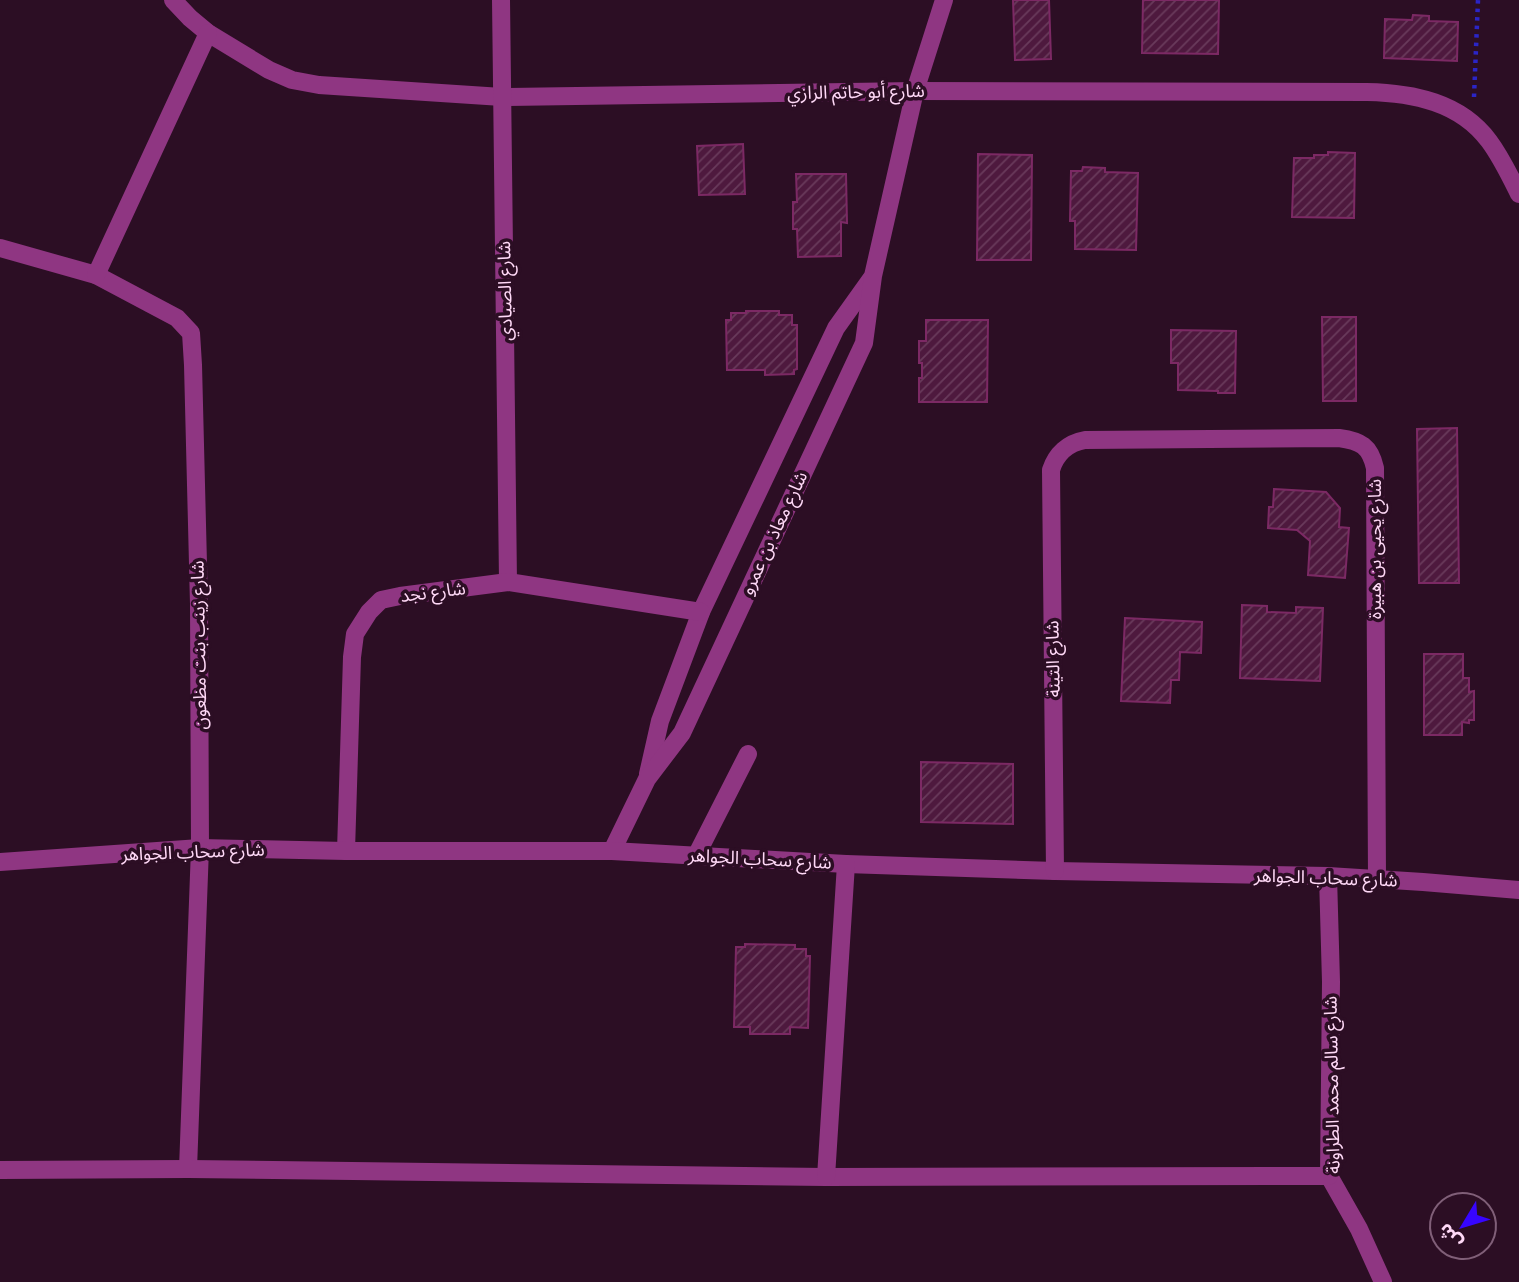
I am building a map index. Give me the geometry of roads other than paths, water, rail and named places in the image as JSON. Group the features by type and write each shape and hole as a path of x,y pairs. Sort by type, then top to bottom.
{"street":[{"name":"شارع أبو حاتم الرازي","path":"173,0 208,33 269,70 292,80 319,85 502,97 915,91 1403,95 1436,103 1473,123 1494,148 1519,194"},
{"name":"شارع الصيادي","path":"501,0 508,582"},
{"name":"شارع معاذ بن عمرو","path":"612,851 647,779 682,733 864,343 873,276 915,91 944,0"},
{"path":"96,275 208,33"},
{"name":"شارع زينب بنت مظعون","path":"0,248 96,275 177,318 191,333 199,604 200,848 188,1169"},
{"name":"شارع معاذ بن عمرو","path":"647,779 660,721 701,612 836,328 873,276"},
{"name":"شارع يحيى بن هبيرة","path":"1062,451 1073,443 1084,440 1339,438 1359,442 1369,450 1375,468 1377,879"},
{"name":"شارع التينة","path":"1055,871 1051,470 1054,460 1062,451"},
{"name":"شارع نجد","path":"346,851 355,634 369,612 381,600 508,582 701,612"},
{"path":"696,856 748,754"},
{"name":"شارع سحاب الجواهر","path":"0,862 200,848 612,851 846,864 1328,876 1519,890"},
{"path":"826,1177 846,864"},
{"name":"شارع سالم محمد الطراونة","path":"1328,876 1331,982 1329,1176 1359,1229 1382,1282"},
{"path":"0,1170 188,1169 826,1177 1329,1176"}]}
